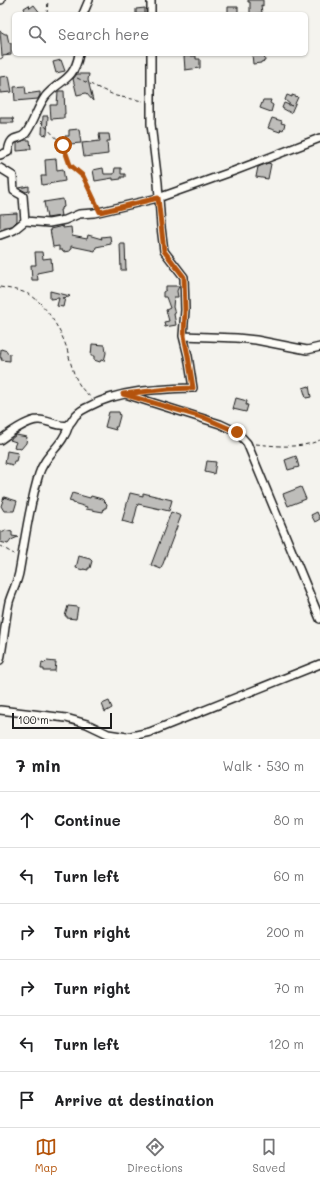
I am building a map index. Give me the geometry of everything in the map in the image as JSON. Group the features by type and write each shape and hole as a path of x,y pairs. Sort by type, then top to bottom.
{"street":[{"path":"84,12 89,0"},
{"path":"151,0 151,12"},
{"path":"0,155 8,152 10,144 14,138 24,135 32,124 46,96 71,75 78,56"},
{"path":"0,660 10,601 18,578 39,472 45,460 63,439 69,425 80,412 99,402 123,394 193,388 184,336 184,277 164,251 151,124 151,56"},
{"path":"0,235 14,230 25,221 49,224 65,220 79,214 100,212 158,198 320,138"},
{"path":"0,168 13,176 14,191 23,196 25,221"},
{"path":"184,336 256,340 307,350 320,347"},
{"path":"123,394 220,424 237,432 247,443 320,619"},
{"path":"0,440 35,420 48,421 64,426 69,425"},
{"path":"0,710 66,718 87,724 108,734 127,736 150,732 320,664"}],"path":[{"path":"48,0 48,12"},
{"path":"0,59 12,52"},
{"path":"71,75 116,96 150,102"},
{"path":"36,116 63,145 70,165 83,176 100,212"},
{"path":"0,287 29,294 40,302 61,334 67,348 74,376 86,393 99,402"},
{"path":"247,443 283,446 313,443 320,440"},
{"path":"0,546 21,559"}],"building":[{"path":"248,0 263,0 263,6 261,5 262,12 250,12 250,2 248,2"},
{"path":"29,5 30,8 34,5 39,12 25,12 24,8"},
{"path":"228,7 238,7 238,12 228,12"},
{"path":"145,8 145,12 136,12 136,9"},
{"path":"0,31 7,34 9,43 11,43 11,55 2,56"},
{"path":"184,56 196,56 196,59 200,59 200,68 185,70"},
{"path":"252,56 264,56 265,61 253,64"},
{"path":"61,60 65,71 56,73 53,62"},
{"path":"77,74 89,74 88,80 93,101 86,93 77,95 73,79"},
{"path":"9,76 12,92 0,93 0,77"},
{"path":"25,86 26,94 40,92 38,99 15,101 14,87"},
{"path":"58,91 64,91 64,118 51,119 50,105 57,105"},
{"path":"287,95 298,97 291,113 282,108 284,103 292,106 285,100"},
{"path":"263,100 271,100 270,103 273,105 271,112 260,108"},
{"path":"43,116 48,116 47,135 42,134"},
{"path":"0,118 13,118 14,123 0,123"},
{"path":"272,118 282,121 281,123 285,124 283,130 281,129 280,132 268,128"},
{"path":"79,129 81,143 70,144 70,141 66,141 65,136 69,136 69,130"},
{"path":"99,134 109,134 110,141 107,141 108,154 84,157 82,143 100,141"},
{"path":"30,140 31,149 17,151 17,143"},
{"path":"56,159 57,170 63,169 65,181 42,185 41,176 46,176 45,160"},
{"path":"268,163 271,164 268,179 256,177 258,167"},
{"path":"103,168 104,174 114,174 115,168 121,168 121,174 125,174 125,177 121,177 121,179 113,180 113,178 95,181 93,170"},
{"path":"29,186 29,191 26,192 19,188"},
{"path":"63,199 64,207 60,210 61,216 47,218 44,202"},
{"path":"17,213 17,221 12,226 0,228 0,214"},
{"path":"63,226 63,228 71,227 72,236 87,239 88,235 102,239 101,237 110,236 111,244 96,247 95,251 71,246 70,251 63,252 62,250 59,250 59,246 53,247 50,229"},
{"path":"120,244 125,244 126,270 121,270"},
{"path":"35,252 42,252 43,259 51,258 52,270 37,273 38,280 32,280 31,265 36,265"},
{"path":"166,286 179,286 177,291 178,297 174,297 173,307 176,325 165,327 164,322 169,321 166,310 170,308 166,297 163,297 163,292 166,290"},
{"path":"50,291 70,296 62,298 65,298 63,307 57,306 59,298 50,299"},
{"path":"92,344 105,345 106,353 104,361 101,360 100,362 94,360 94,356 91,356"},
{"path":"1,349 10,354 10,361 1,360"},
{"path":"309,386 311,397 306,398 303,388"},
{"path":"236,398 247,401 246,405 248,405 246,412 233,409"},
{"path":"109,412 119,412 120,416 117,427 115,427 116,430 105,427"},
{"path":"16,435 27,437 26,443 21,449 14,447 16,442 10,440"},
{"path":"7,451 18,453 16,461 14,461 13,465 5,463"},
{"path":"296,456 299,467 288,470 285,460"},
{"path":"207,461 216,462 214,474 205,472"},
{"path":"301,487 306,499 288,506 283,494"},
{"path":"72,493 90,498 91,496 102,499 107,504 106,508 104,508 103,512 86,509 87,507 69,501"},
{"path":"130,493 143,496 143,493 172,500 169,511 138,504 133,524 122,521"},
{"path":"4,497 17,501 14,511 4,511 1,506"},
{"path":"171,512 181,516 161,569 151,565"},
{"path":"317,512 320,519 315,522 311,515"},
{"path":"5,530 12,532 12,536 18,537 11,540 8,544 0,542 0,532 4,532"},
{"path":"79,556 92,561 88,570 76,568"},
{"path":"68,606 78,607 76,619 67,618 67,616 65,616"},
{"path":"47,661 56,662 55,671 44,671 44,669 41,669 42,662 45,663"},
{"path":"109,701 112,708 105,712 102,704"}],"route":[{"path":"63,145 70,165 83,176 100,212 158,198 164,251 184,277 184,336 193,388 132,392 123,394 205,418 237,432"}]}
